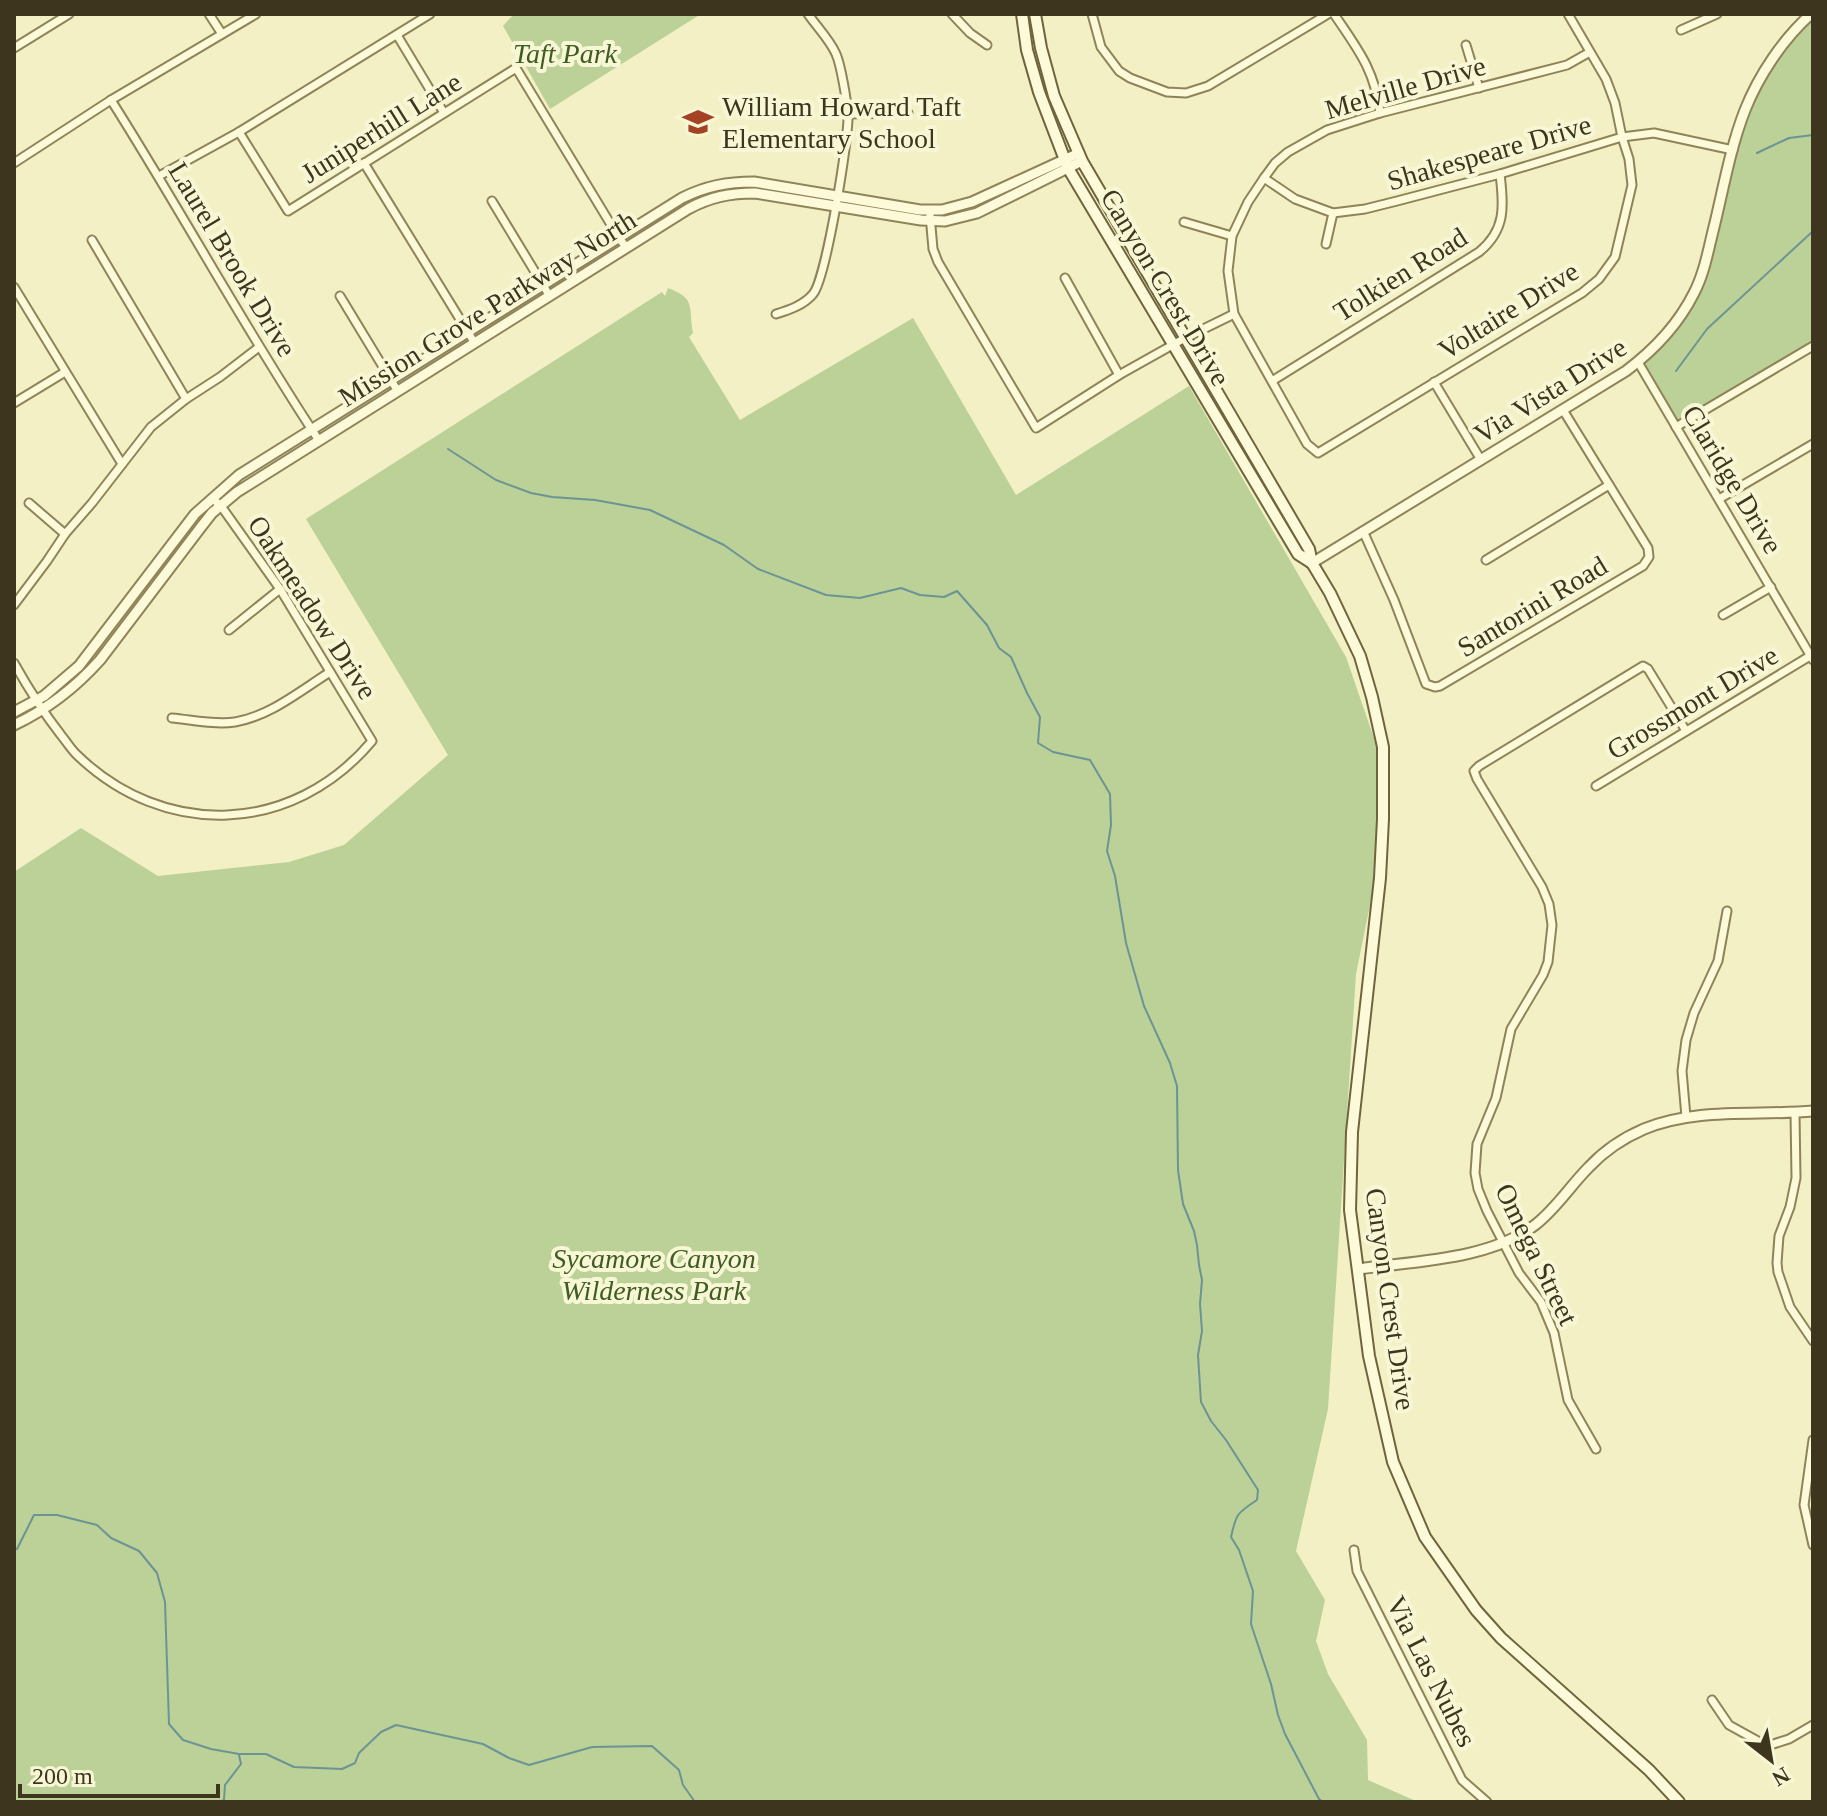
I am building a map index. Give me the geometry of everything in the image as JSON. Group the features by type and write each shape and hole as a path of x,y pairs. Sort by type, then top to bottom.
{"main road":[{"name":"Canyon Crest Drive","path":"1022,14 1027,50 1039,92 1066,164 1298,554 1312,563"},
{"name":"Canyon Crest Drive","path":"1035,14 1054,96 1080,157 1309,549 1312,563 1360,656 1372,697 1383,747 1383,819 1380,878 1352,1132 1350,1210 1369,1356 1393,1462 1425,1537 1476,1610 1501,1638 1649,1770 1679,1802"}],"street":[{"path":"14,48 69,14"},
{"path":"209,14 222,34"},
{"path":"14,163 111,100 256,14"},
{"path":"159,176 239,132 430,14"},
{"path":"776,314 813,295 822,275 848,114 837,56 808,14"},
{"path":"952,14 987,45"},
{"path":"1092,14 1101,47 1119,71 1167,92 1186,93 1208,86 1328,14"},
{"path":"1334,14 1366,61 1378,92 1380,113"},
{"name":"Voltaire Drive","path":"1318,453 1582,293 1599,279 1615,257 1632,185 1629,159 1606,79 1568,14"},
{"path":"1681,30 1717,14"},
{"name":"Via Vista Drive","path":"1312,563 1563,410 1638,362 1659,344 1696,291 1746,109 1779,50 1811,14"},
{"path":"397,35 444,113"},
{"path":"1466,45 1479,88"},
{"name":"Melville Drive","path":"1318,453 1307,444 1234,314 1228,271 1232,236 1248,202 1264,178 1275,163 1306,140 1327,130 1380,113 1567,65 1590,52"},
{"name":"Juniperhill Lane","path":"239,132 288,211 516,68 619,238"},
{"name":"Laurel Brook Drive","path":"111,100 259,347 318,439"},
{"path":"848,114 908,113"},
{"name":"Shakespeare Drive","path":"1264,178 1295,199 1333,213 1365,209 1500,174 1622,137 1654,133 1733,150"},
{"name":"Mission Grove Parkway North","path":"14,712 35,701 79,666 195,514 397,390 543,285 682,198 713,185 754,182 921,220 1080,157"},
{"path":"364,163 471,337"},
{"name":"Tolkien Road","path":"1272,381 1491,242 1500,223 1503,203 1500,174"},
{"name":"Mission Grove Parkway North","path":"14,725 76,686 100,660 239,475 391,381 549,295 688,209 717,196 734,193 836,201"},
{"path":"492,201 549,295"},
{"path":"1326,244 1333,213"},
{"path":"930,215 933,249 938,262 1036,428 1119,375 1234,314"},
{"path":"1184,222 1232,236"},
{"path":"619,238 626,247"},
{"path":"92,240 186,399"},
{"path":"1065,278 1119,375"},
{"path":"14,287 122,464"},
{"path":"340,296 397,390"},
{"path":"1676,427 1813,346"},
{"path":"14,605 65,534 151,427 259,347"},
{"name":"Claridge Drive","path":"1638,362 1812,658"},
{"path":"14,403 65,372"},
{"path":"1434,382 1481,460"},
{"path":"1486,560 1609,485 1563,410"},
{"path":"1719,499 1813,444"},
{"name":"Santorini Road","path":"1363,531 1426,684 1435,687 1643,566 1649,557 1648,548 1609,485"},
{"name":"Oakmeadow Drive","path":"42,710 75,753 120,788 174,811 210,816 250,813 289,803 311,793 352,764 372,741 280,589 217,502"},
{"path":"29,503 65,534"},
{"path":"1723,615 1771,587"},
{"path":"229,630 280,589"},
{"name":"Grossmont Drive","path":"1596,786 1812,658"},
{"path":"14,663 42,710"},
{"name":"Omega Street","path":"1596,1449 1568,1400 1554,1333 1541,1302 1519,1273 1481,1196 1475,1173 1476,1151 1496,1098 1511,1029 1547,966 1552,925 1549,904 1542,887 1474,771 1641,666 1645,666 1686,731"},
{"path":"172,718 216,723 254,717 330,672"},
{"path":"1686,1117 1682,1071 1686,1040 1694,1013 1718,961 1727,911"},
{"path":"1359,1269 1471,1253 1504,1243 1528,1230 1546,1215 1587,1169 1611,1148 1646,1128 1686,1117 1813,1111"},
{"path":"1795,1113 1796,1178 1779,1236 1777,1263 1790,1307 1813,1341"},
{"path":"1813,1440 1804,1505 1813,1545"},
{"name":"Via Las Nubes","path":"1354,1550 1357,1571 1462,1780 1487,1802"},
{"path":"1712,1700 1729,1725 1767,1746 1789,1739 1813,1725"}],"green space":[{"name":"Taft Park","path":"514,14 701,14 550,109 503,26"},
{"path":"1813,14 1813,347 1675,430 1635,365 1690,302 1733,150 1766,68"},
{"name":"Sycamore Canyon Wilderness Park","path":"668,288 683,296 690,305 693,333 689,337 740,420 913,318 1016,495 1189,386 1346,657 1377,747 1378,820 1372,895 1356,974 1328,1409 1296,1551 1325,1600 1316,1641 1328,1674 1367,1740 1368,1780 1418,1802 14,1802 14,872 81,828 158,876 289,862 344,845 448,755 306,519 662,292 665,296"}],"waterway":[{"path":"1757,153 1789,138 1813,135"},
{"path":"1676,371 1707,329 1813,231"},
{"path":"448,449 496,480 531,493 650,510 724,545 758,569 826,595 860,598 901,588 920,595 944,597 957,591 987,625 999,648 1011,657 1040,717 1038,743 1053,752 1090,760 1110,794 1111,825 1107,851 1115,876 1126,943 1144,1006 1177,1086 1178,1170 1183,1204 1194,1231 1202,1280 1202,1331 1198,1355 1201,1402 1258,1490 1257,1500 1241,1511 1236,1519 1231,1537 1239,1550 1253,1591 1251,1624 1278,1715 1285,1734 1323,1802"},
{"path":"14,1549 17,1549 34,1515 57,1515 97,1525 111,1538 139,1551 157,1573 165,1602 169,1724 183,1740 239,1754 266,1754 294,1767 342,1769 355,1763 359,1753 381,1732 396,1725 483,1744 529,1765 592,1747 652,1746 679,1770 683,1785 695,1802"},
{"path":"220,1802 224,1800 225,1785 241,1764 239,1755"}],"place":[{"name":"William Howard Taft Elementary School","path":"698,122"}]}
